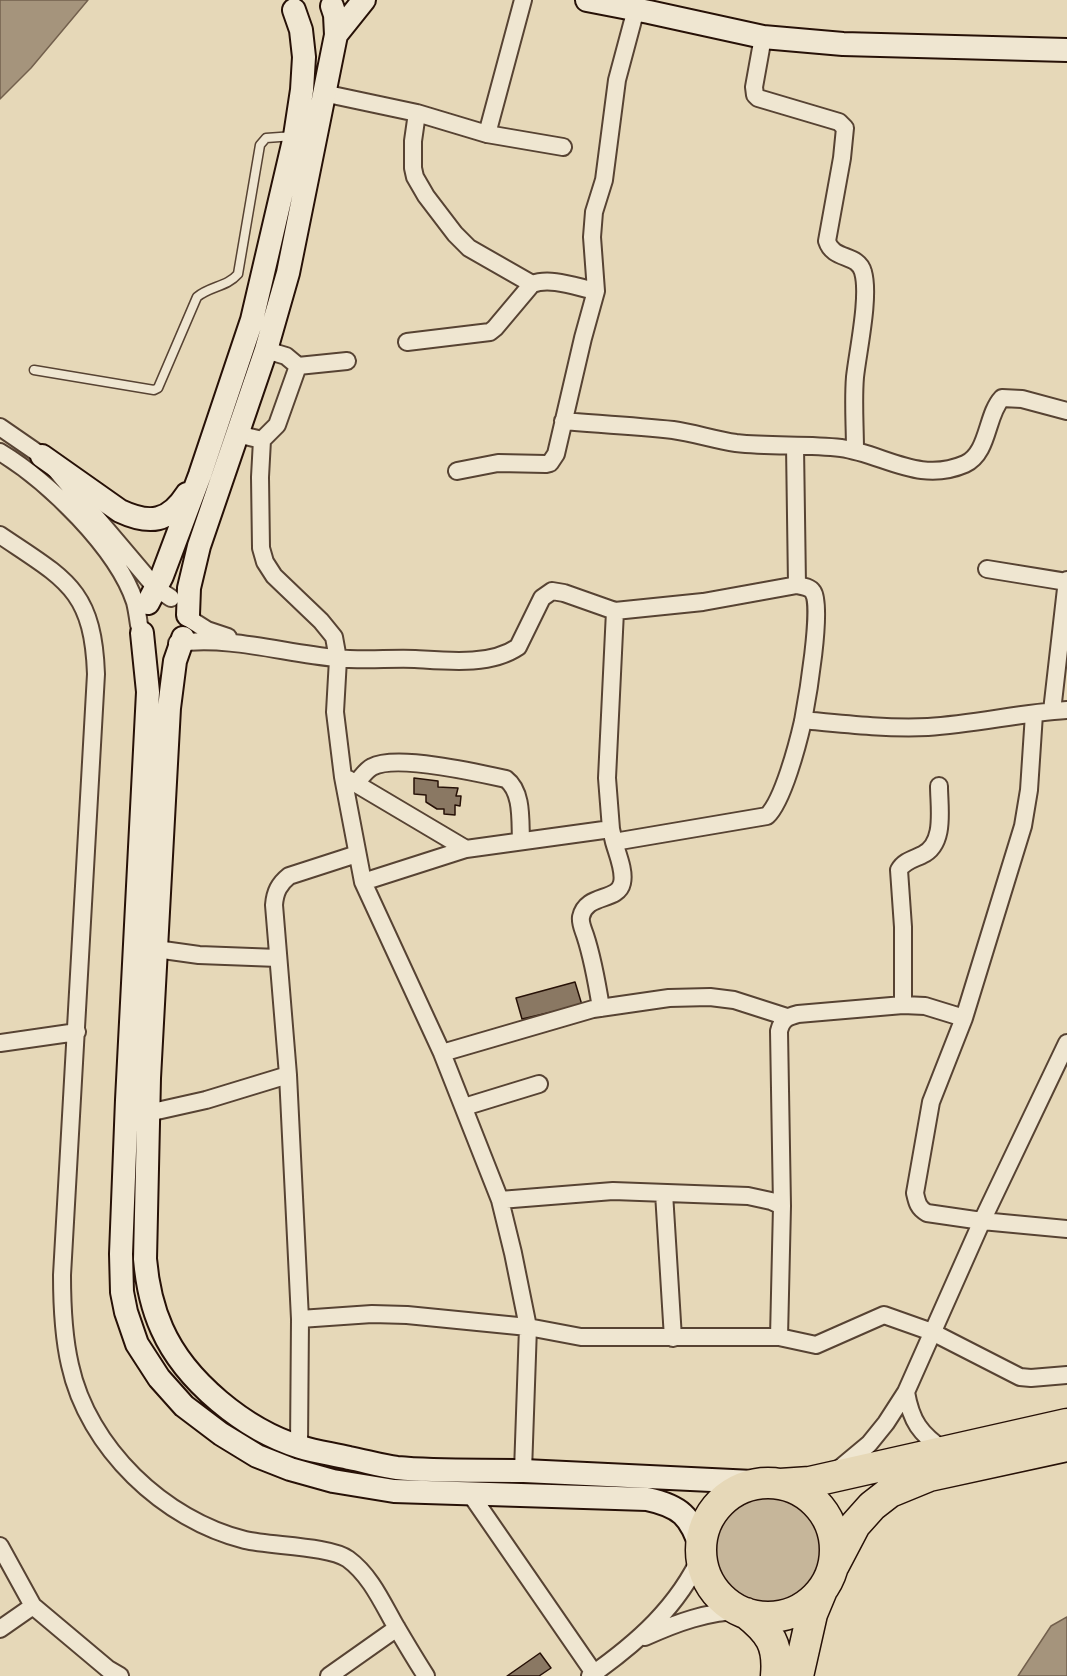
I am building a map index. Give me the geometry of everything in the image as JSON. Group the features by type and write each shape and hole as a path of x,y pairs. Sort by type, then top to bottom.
{"highway":[{"path":"776,1484 795,1488 813,1500 826,1517 834,1537 834,1558 830,1575 815,1598 796,1611 775,1617 752,1616 731,1606 715,1591 704,1571 701,1551 705,1526 716,1508 732,1493 752,1485 810,1482 1067,1424"},
{"path":"798,1676 812,1614 818,1599 855,1525 872,1506 890,1492 929,1476 1067,1446"},
{"path":"744,1612 767,1632 775,1645 776,1676"}],"main road":[{"path":"336,35 364,0"},
{"path":"587,0 646,7 763,37 843,44 1067,50"},
{"path":"338,2 335,15 336,35 323,93 306,137 252,320 158,596 140,617 148,692 121,1254 122,1292 126,1312 137,1344 159,1378 184,1406 221,1434 257,1456 290,1468 343,1482 394,1491 647,1499 662,1502 687,1516 696,1530 701,1551"},
{"path":"291,5 306,17 314,18 321,16 338,2"},
{"path":"291,5 301,30 304,57 302,90 306,137 288,273 266,350 192,570 184,631 175,661 169,700 148,1113 145,1258 147,1280 162,1329 175,1352 221,1404 260,1429 299,1446 395,1468 523,1471 776,1484"},
{"path":"42,456 120,511 141,519 152,519 170,514 178,508 200,475"},
{"path":"158,596 178,602 184,631"},
{"path":"141,629 146,640 161,647 184,631"}],"street":[{"path":"487,134 523,0"},
{"path":"457,471 498,463 532,465 550,463 556,454 596,291 592,237 594,212 604,180 617,80 646,7"},
{"path":"763,37 754,87 755,95 758,98 839,122 845,128 827,241 833,252 859,264 863,271 863,314 855,381 855,451"},
{"path":"323,93 417,113 487,134 563,147"},
{"path":"417,113 413,141 413,168 415,177 426,196 455,234 469,248 532,284"},
{"path":"406,342 490,332 532,284 547,281 596,291"},
{"path":"266,350 286,356 298,366 347,361"},
{"path":"298,366 277,425 262,440 261,548 265,562 274,576 321,621 334,637 338,659 335,712 350,780 357,854 363,882 442,1053 500,1200 528,1328 523,1471"},
{"path":"563,422 675,430 734,443 828,447 855,451 919,470 936,471 968,463 976,455 995,407 1002,398 1022,399 1067,411"},
{"path":"0,427 42,456 158,596"},
{"path":"237,435 262,440"},
{"path":"795,446 797,585"},
{"path":"0,452 26,469 54,492 110,556 130,591 141,629"},
{"path":"0,535 60,577 73,589 90,626 95,652 96,674 62,1275 62,1320 70,1367 83,1406 111,1451 147,1488 188,1517 228,1536 265,1545 330,1552 346,1558 371,1583 426,1676"},
{"path":"803,720 874,726 927,727 983,722 1060,710 1067,581 987,569"},
{"path":"184,631 204,642 249,644 338,659 463,660 502,654 518,647 542,598 552,591 615,611 703,602 797,585 813,592 817,613 803,720 787,776 773,810 767,816 613,835 521,841 466,849 363,882"},
{"path":"601,1008 595,965 581,921 585,907 593,901 614,894 622,885 623,879 613,835 607,778 615,611"},
{"path":"184,631 207,630 249,644"},
{"path":"1034,714 1029,790 1023,826 964,1018 931,1102 915,1193 921,1210 927,1213 1067,1229"},
{"path":"350,780 371,767 383,763 453,768 506,779 512,783 516,792 521,841"},
{"path":"350,780 466,849"},
{"path":"903,1005 900,870 903,864 928,852 937,842 939,786"},
{"path":"299,1446 300,1319 288,1075 274,905 275,893 281,883 290,876 357,854"},
{"path":"156,949 199,955 278,958"},
{"path":"442,1053 601,1008 687,996 734,1000 788,1017 841,1009 903,1005 925,1006 964,1018"},
{"path":"779,1336 782,1206 779,1031 781,1022 788,1017"},
{"path":"0,1043 77,1032"},
{"path":"828,1477 869,1444 906,1392 982,1221 1067,1042"},
{"path":"148,1113 206,1100 288,1075"},
{"path":"464,1107 539,1083"},
{"path":"500,1200 613,1191 759,1197 782,1206"},
{"path":"664,1193 673,1338"},
{"path":"300,1319 372,1314 528,1328 581,1337 779,1336 816,1345 884,1315 932,1332 1020,1377 1067,1376"},
{"path":"906,1392 909,1410 918,1427 930,1441 945,1451"},
{"path":"469,1492 593,1675 634,1642 666,1612 680,1594 701,1551"},
{"path":"0,1546 33,1606 108,1669 120,1676"},
{"path":"0,1629 33,1606"},
{"path":"634,1642 687,1620 725,1611 744,1612"},
{"path":"329,1676 397,1628"}],"lane":[{"path":"34,370 154,390 158,387 197,297 231,282 238,274 260,145 266,138 306,137"}],"shaded area":[{"path":"0,0 88,0 31,68 0,99"},
{"path":"767,1494 788,1498 807,1510 819,1529 823,1550 819,1571 807,1590 788,1602 767,1606 746,1602 727,1590 715,1571 711,1550 715,1529 727,1510 746,1498"},
{"path":"1067,1617 1067,1676 1018,1676 1051,1626"}],"building":[{"path":"414,778 438,781 438,787 458,788 456,796 461,796 460,806 455,805 455,815 444,814 444,809 437,809 426,802 426,795 414,794"},
{"path":"575,982 582,1005 522,1019 516,998"},
{"path":"540,1653 551,1668 539,1676 507,1676"}]}
